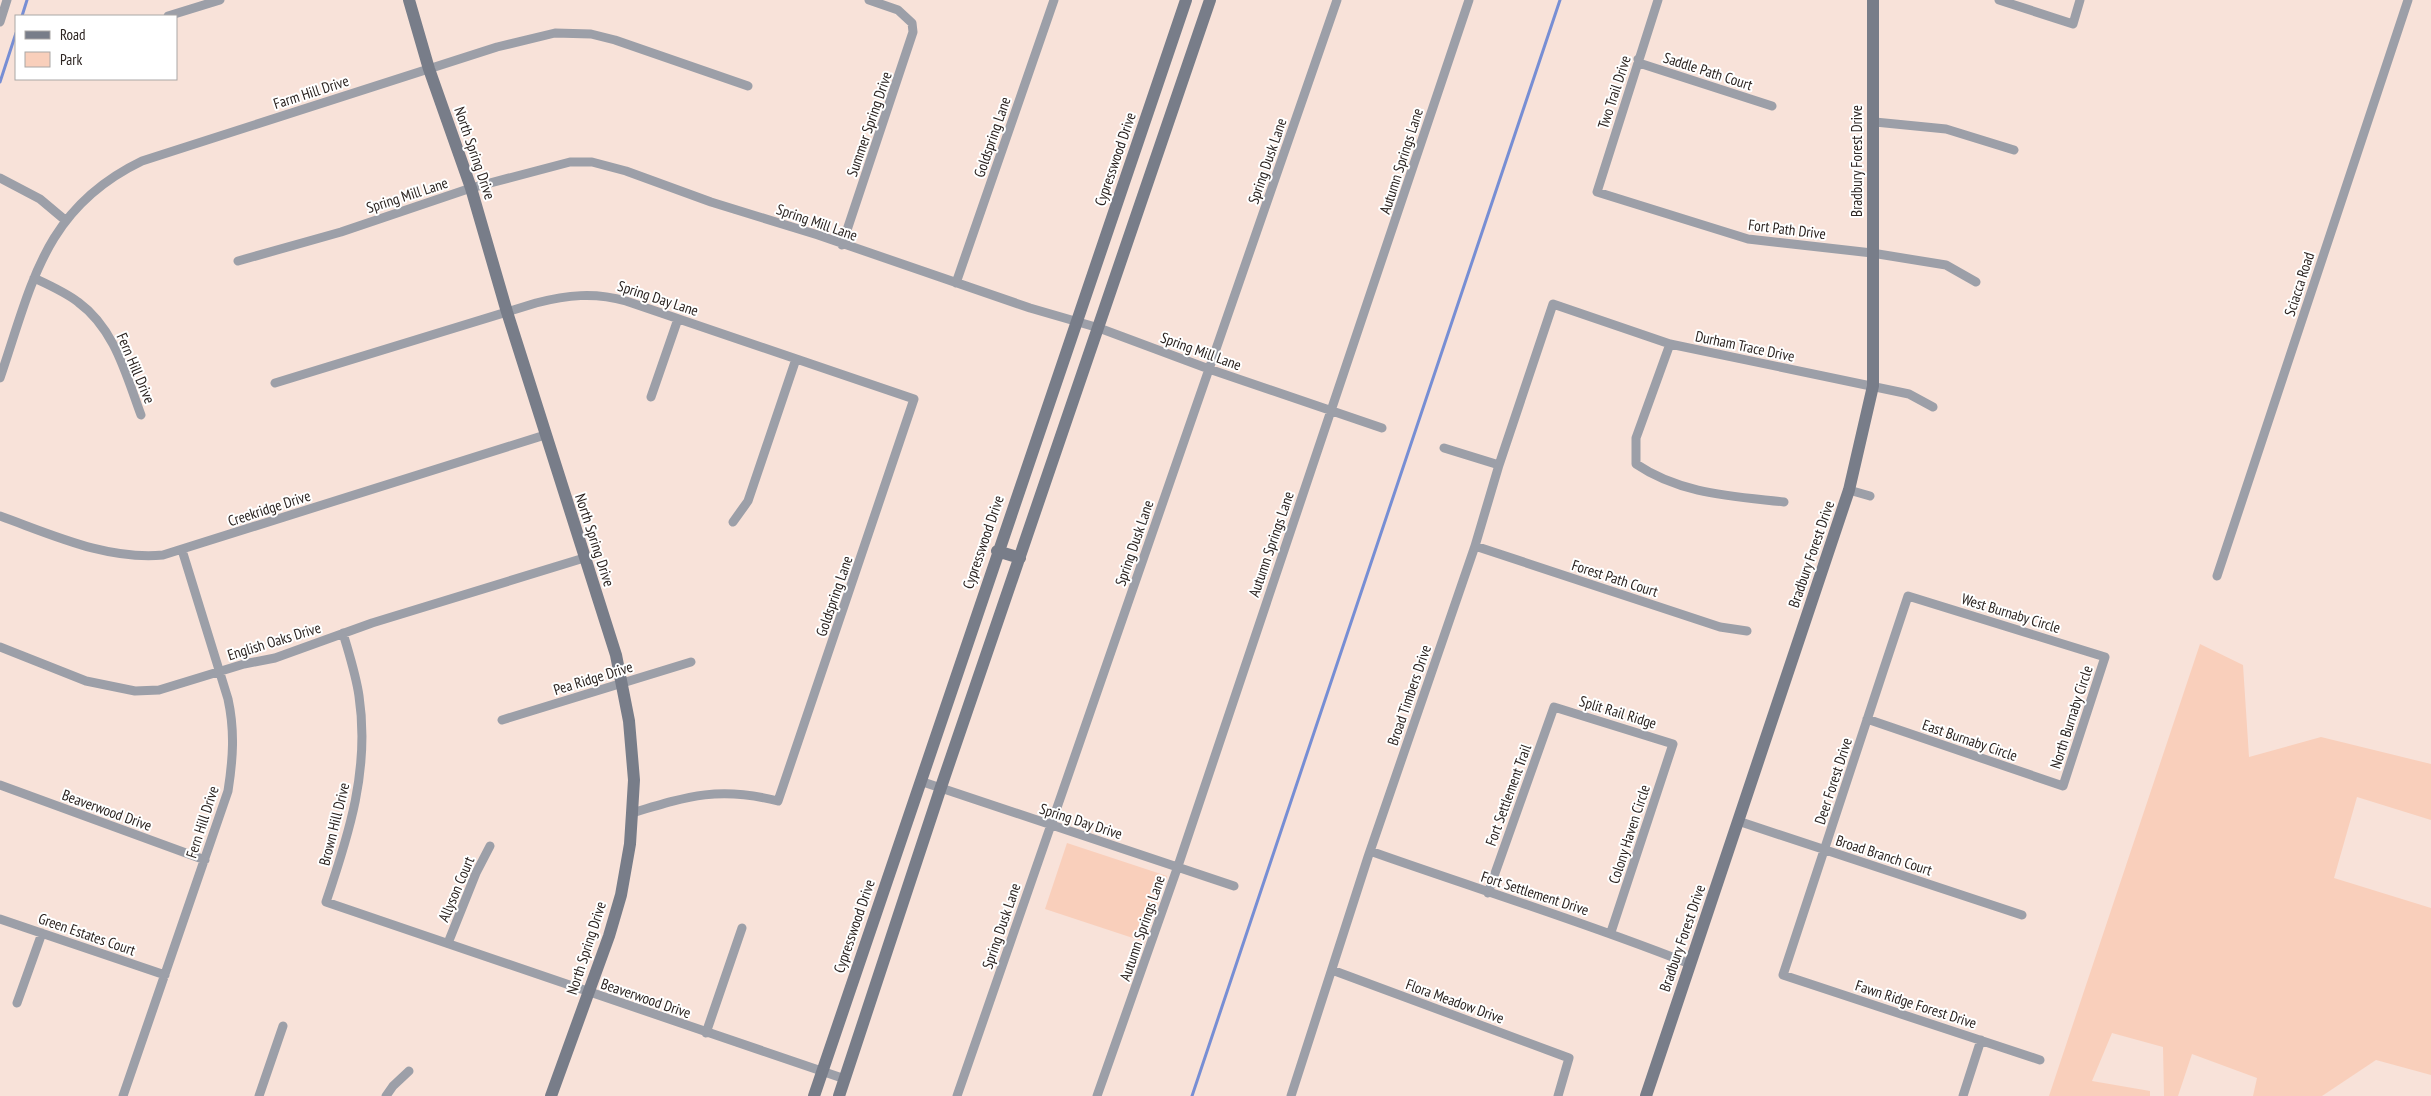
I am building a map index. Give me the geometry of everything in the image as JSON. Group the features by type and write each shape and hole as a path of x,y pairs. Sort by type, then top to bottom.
{"main road":[{"name":"North Spring Drive","path":"409,0 429,69 472,188 507,312 616,655 632,750 630,844 620,895 589,992 551,1096"},
{"name":"Cypresswood Drive","path":"814,1096 1186,0"},
{"path":"839,1096 941,787 1210,0"},
{"name":"Bradbury Forest Drive","path":"1646,1096 1849,490 1872,386 1873,0"},
{"path":"1170,47 1191,55"},
{"path":"998,551 1020,558"}],"street":[{"path":"0,22 8,0"},
{"path":"171,15 220,0"},
{"name":"Summer Spring Drive","path":"842,245 913,32 912,23 898,10 869,0"},
{"name":"Goldspring Lane","path":"956,283 1054,0"},
{"name":"Spring Dusk Lane","path":"957,1096 1337,0"},
{"name":"Autumn Springs Lane","path":"1097,1096 1178,866 1469,0"},
{"name":"Two Trail Drive","path":"1596,192 1658,0"},
{"path":"1998,0 2073,24 2080,0"},
{"name":"Sciacca Road","path":"2217,576 2408,0"},
{"name":"Farm Hill Drive","path":"0,378 34,278 46,250 65,220 78,204 105,182 142,161 532,37 555,33 579,32 615,40 748,86"},
{"name":"Saddle Path Court","path":"1638,59 1639,63 1772,106"},
{"path":"1872,126 1875,122 1946,129 2014,150"},
{"name":"Spring Mill Lane","path":"238,261 341,232 472,188 570,162 592,162 626,171 711,202 818,234 842,245 1099,328 1209,369 1382,428"},
{"path":"0,178 40,199 65,220"},
{"name":"Fort Path Drive","path":"1596,192 1748,239 1872,253 1946,265 1976,282"},
{"name":"Fern Hill Drive","path":"34,278 79,302 105,330 115,345 141,416"},
{"name":"Spring Day Lane","path":"275,383 565,295 587,294 607,296 626,301 914,399"},
{"name":"Durham Trace Drive","path":"1553,304 1670,344 1909,394 1933,408"},
{"name":"Broad Timbers Drive","path":"1291,1096 1370,851 1475,546 1499,466 1553,304"},
{"path":"651,397 678,319"},
{"path":"1670,344 1636,438 1636,464 1655,477 1706,493 1784,502"},
{"path":"733,522 748,501 796,359"},
{"name":"Goldspring Lane","path":"632,814 686,797 708,793 741,793 778,801 914,399"},
{"name":"Creekridge Drive","path":"0,516 114,554 139,557 182,550 546,435"},
{"path":"1444,448 1499,466"},
{"path":"1849,490 1870,496"},
{"name":"Forest Path Court","path":"1475,546 1720,627 1747,631"},
{"name":"Fern Hill Drive","path":"123,1096 228,792 233,759 232,717 182,550"},
{"name":"English Oaks Drive","path":"0,647 86,680 135,691 159,690 244,664 275,658 343,633 584,558"},
{"name":"West Burnaby Circle","path":"1908,596 2105,657"},
{"name":"Deer Forest Drive","path":"1783,975 1908,596"},
{"name":"Brown Hill Drive","path":"326,902 354,815 361,762 359,698 343,633"},
{"name":"North Burnaby Circle","path":"2063,786 2105,657"},
{"name":"Pea Ridge Drive","path":"502,720 691,662"},
{"name":"Split Rail Ridge","path":"1554,707 1673,744"},
{"name":"Fort Settlement Trail","path":"1488,893 1554,707"},
{"name":"East Burnaby Circle","path":"1867,719 2063,786"},
{"name":"Colony Haven Circle","path":"1611,932 1673,744"},
{"name":"Spring Day Drive","path":"920,781 1234,886"},
{"name":"Beaverwood Drive","path":"0,785 205,860"},
{"name":"Broad Branch Court","path":"1738,821 2022,915"},
{"name":"Allyson Court","path":"448,943 476,873 490,846"},
{"name":"Fort Settlement Drive","path":"1370,851 1488,893 1611,932 1690,964"},
{"name":"Beaverwood Drive","path":"326,902 845,1079"},
{"name":"Green Estates Court","path":"0,919 165,976"},
{"path":"706,1033 742,928"},
{"path":"17,1003 42,933"},
{"name":"Flora Meadow Drive","path":"1332,970 1569,1058 1558,1096"},
{"name":"Fawn Ridge Forest Drive","path":"1783,975 2040,1060"},
{"path":"260,1096 284,1026"},
{"path":"1963,1096 1981,1040"},
{"path":"386,1096 392,1086 409,1071"}],"green space":[{"path":"2200,644 2243,665 2249,757 2321,737 2431,764 2431,820 2357,797 2334,878 2431,908 2431,1075 2376,1060 2322,1096 2253,1096 2257,1078 2192,1054 2178,1096 2164,1096 2163,1047 2112,1033 2092,1081 2150,1091 2150,1096 2049,1096"},
{"path":"1067,843 1167,876 1145,942 1045,909"}],"waterway":[{"path":"22,15 27,0"},
{"path":"1192,1096 1560,0"},
{"path":"0,82 15,36"}]}
